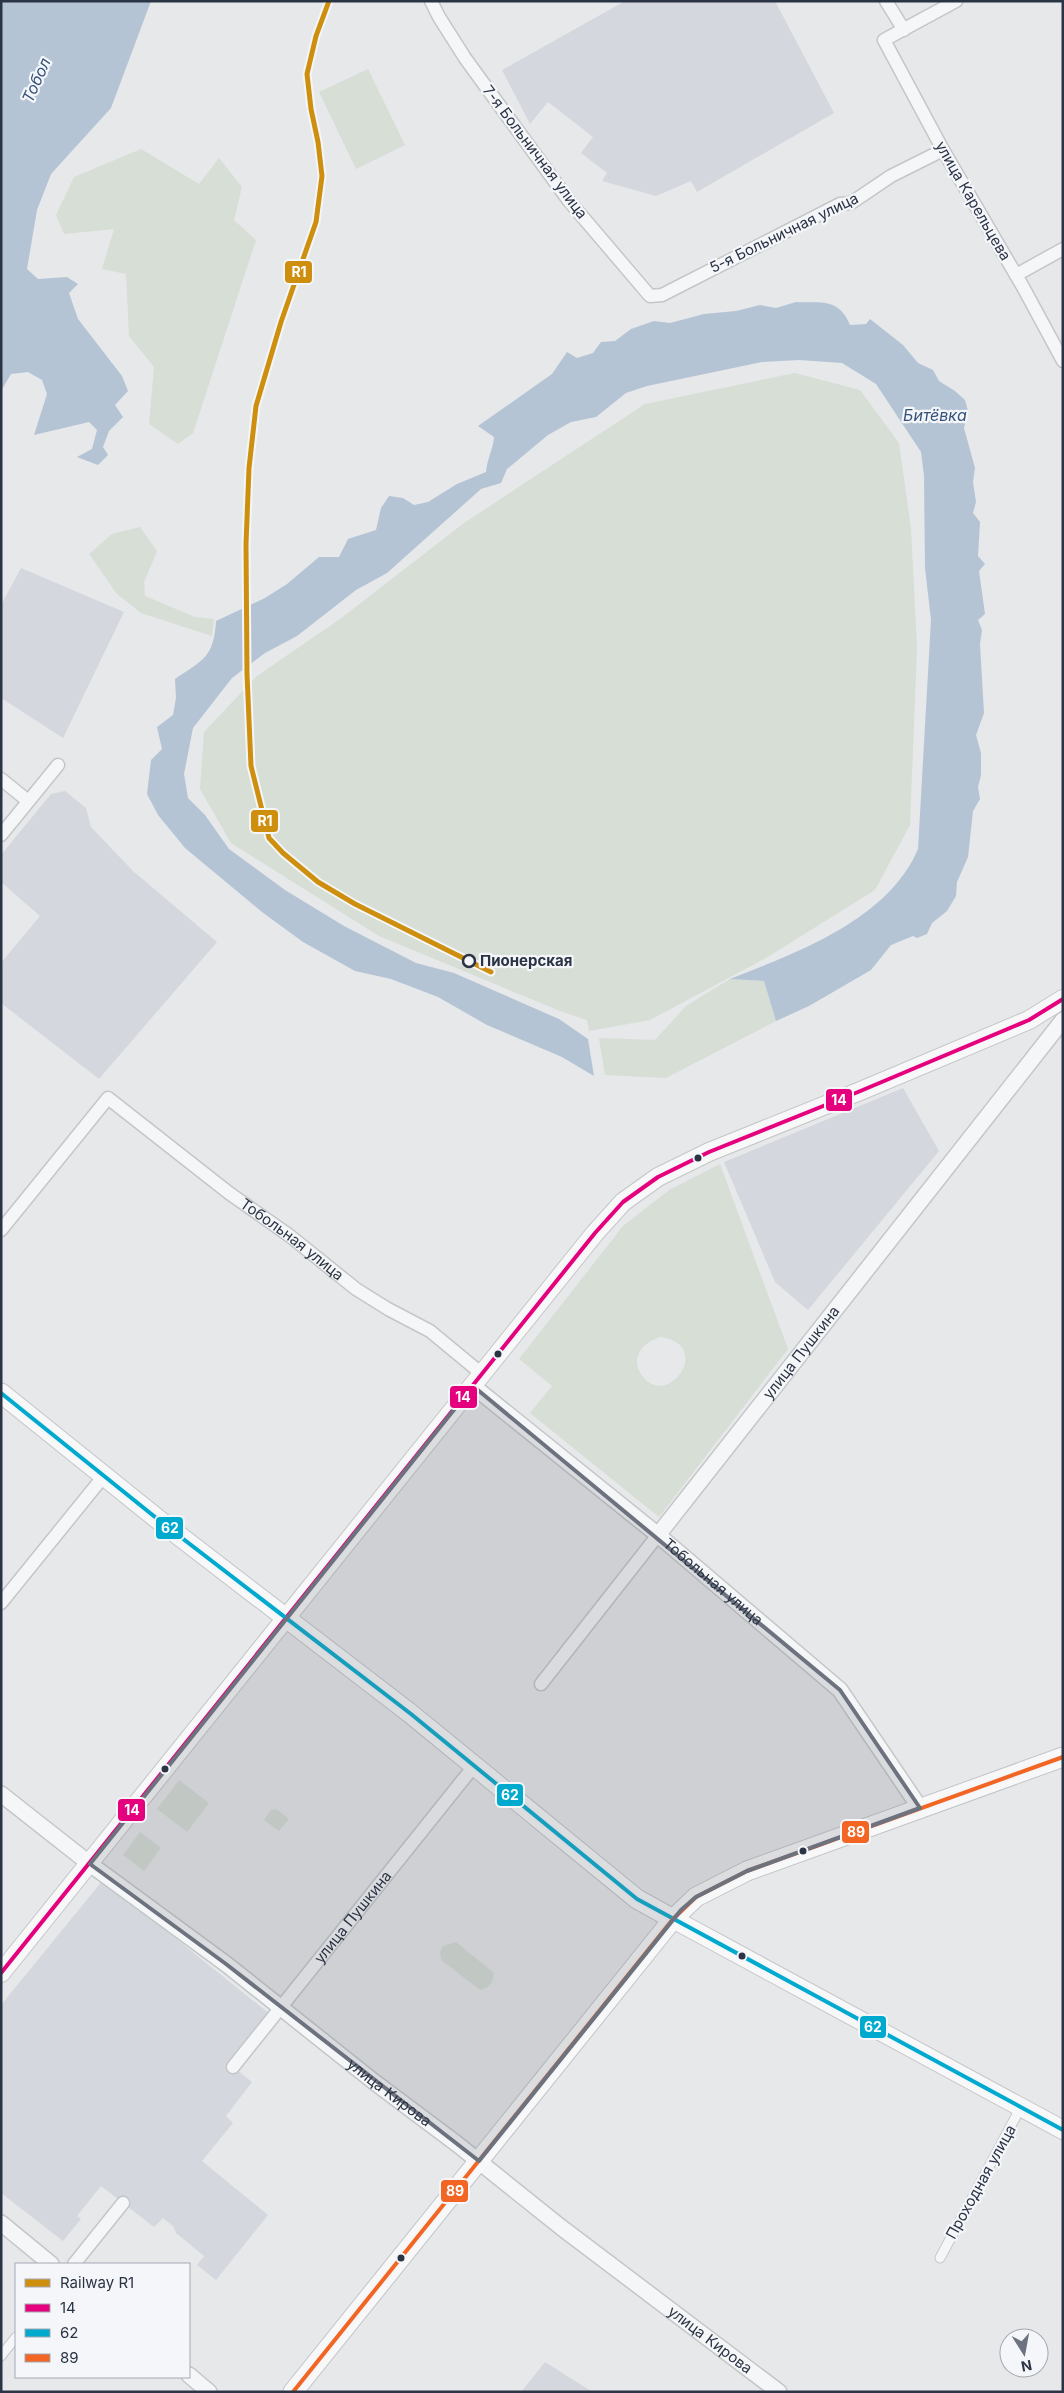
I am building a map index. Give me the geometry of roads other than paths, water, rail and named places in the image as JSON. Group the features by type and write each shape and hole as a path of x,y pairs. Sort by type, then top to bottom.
{"main road":[{"path":"1,1973 595,1233 623,1202 658,1177 709,1152 1029,1020 1063,999"},
{"path":"1,1393 103,1477 411,1714 638,1899 1063,2130"},
{"path":"293,2392 673,1919 696,1898 721,1883 784,1857 1063,1757"}],"street":[{"name":"7-я Больничная улица","path":"431,1 438,17 465,58 569,201 650,296"},
{"path":"886,1 904,30 956,1"},
{"name":"улица Карельцева","path":"904,30 884,40 943,150 1016,275 1063,361"},
{"name":"5-я Больничная улица","path":"650,296 662,295 840,204 851,203 891,176 943,150"},
{"path":"1016,275 1063,249"},
{"path":"1,835 58,765"},
{"path":"1,779 28,801"},
{"name":"улица Пушкина","path":"541,1684 1063,1020"},
{"name":"Тобольная улица","path":"1,1230 108,1098 229,1194 290,1236 356,1289 388,1309 430,1331 478,1380 840,1690 920,1808"},
{"path":"1,1603 103,1477"},
{"name":"улица Пушкина","path":"233,2067 474,1766"},
{"name":"улица Кирова","path":"1,1794 90,1864 226,1964 562,2228 779,2392"},
{"name":"Проходная улица","path":"940,2258 1022,2107"},
{"path":"75,2263 123,2203"},
{"path":"1,2223 50,2263"},
{"path":"1,2356 15,2338"},
{"path":"190,2376 209,2392"}],"water":[{"name":"Тобол","path":"1,1 151,1 111,108 51,174 37,210 27,269 38,279 67,277 78,284 69,293 78,319 122,376 128,391 115,405 123,417 109,431 103,447 108,455 98,465 77,457 92,449 97,430 89,422 34,435 47,394 42,380 28,372 11,374 1,391"},
{"name":"Битёвка","path":"796,302 822,303 835,306 846,316 850,325 866,324 870,319 903,345 918,363 933,370 939,381 965,400 968,411 964,428 975,468 973,482 976,502 973,513 980,522 978,556 985,564 979,571 985,614 978,620 982,630 980,644 984,713 976,735 981,753 981,775 978,787 980,799 973,811 968,857 957,882 956,896 947,911 932,923 927,934 917,938 913,936 891,945 871,970 809,1006 776,1021 764,981 730,979 811,945 863,914 885,896 904,874 918,849 931,620 925,568 924,476 921,452 876,384 842,363 799,360 762,362 647,386 626,393 596,417 571,422 548,435 507,469 501,483 481,489 387,573 356,590 297,636 265,653 232,678 193,728 184,774 188,798 205,815 229,849 285,890 344,926 416,963 454,973 559,1019 588,1039 594,1076 562,1057 487,1025 438,997 391,979 355,971 303,942 262,912 185,848 158,815 147,794 151,760 162,749 157,727 173,715 176,698 175,679 200,662 210,650 213,643 216,621 265,598 287,584 319,557 339,557 348,539 376,530 381,508 389,496 403,498 414,505 428,502 457,484 486,472 494,437 478,426 552,374 567,352 577,358 593,353 601,342 615,341 631,329 654,321 670,323 704,314 736,311 760,305 776,308"}],"rail line":[{"name":"R1","path":"329,1 316,36 307,74 322,176 316,222 281,322 256,406 249,468 246,544 247,674 251,766 269,838 283,853 318,882 355,904 491,972"}],"place":[{"name":"Пионерская","path":"469,961"}]}
